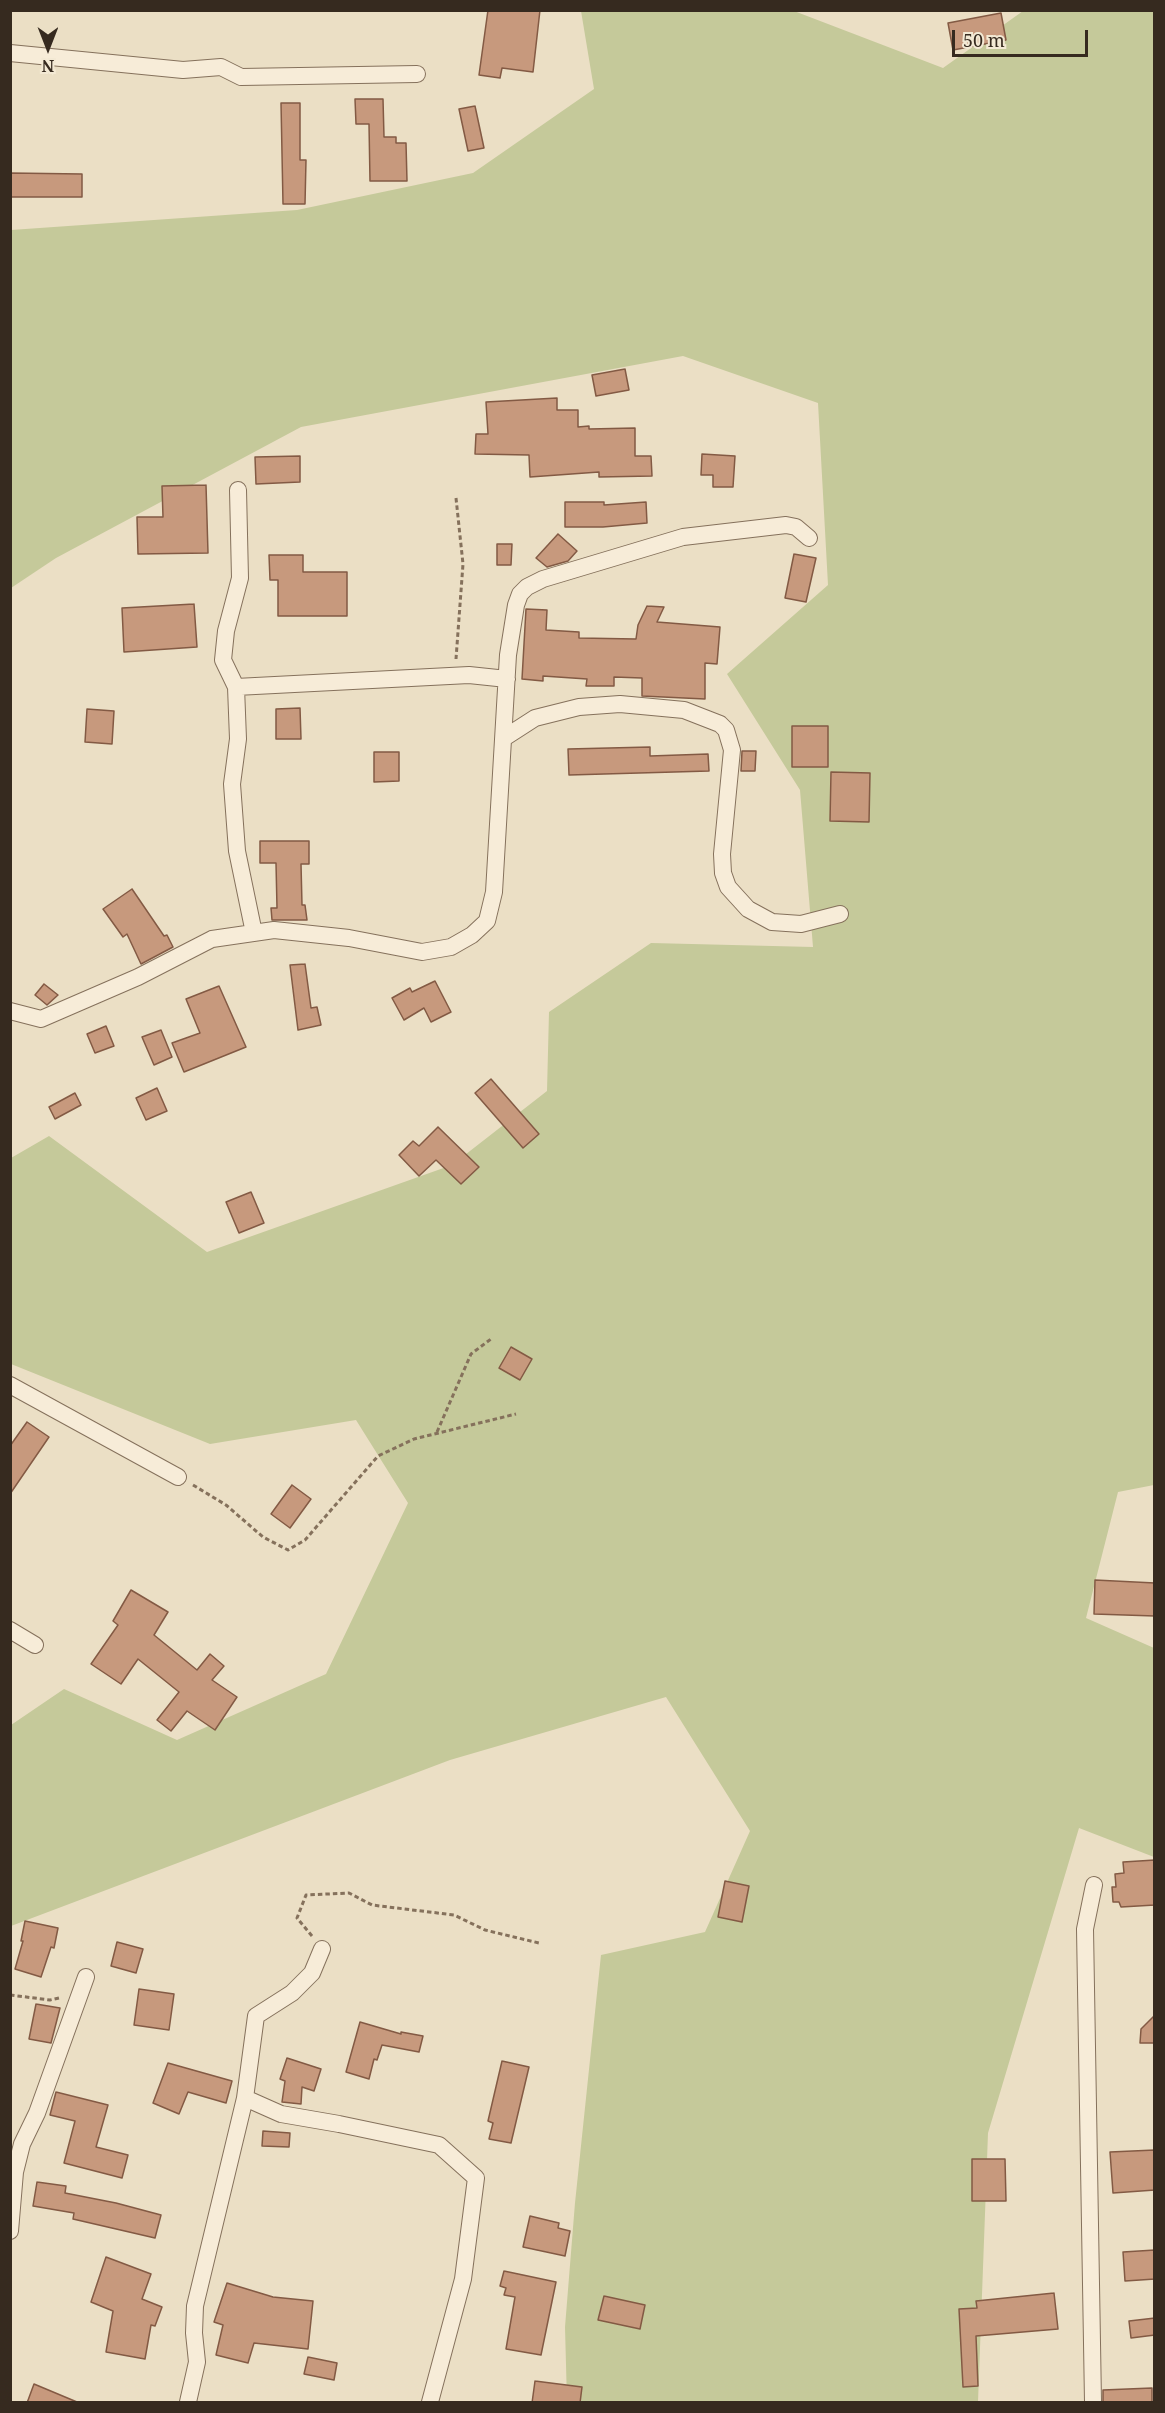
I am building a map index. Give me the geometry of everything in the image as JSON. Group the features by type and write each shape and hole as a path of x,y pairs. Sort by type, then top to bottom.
{"street":[{"path":"10,53 183,69 221,67 241,77 417,74"},
{"path":"238,490 240,578 226,631 224,660 236,687 238,739 232,784 237,851 254,933"},
{"path":"10,1011 40,1019 138,977 212,939 274,930 349,938 422,952 451,947 472,935 488,921 494,892 507,679 516,605 520,594 535,583 682,537 786,525 796,527 809,538"},
{"path":"236,687 469,675 507,679"},
{"path":"504,738 535,718 579,707 620,704 684,710 716,721 726,730 732,750 722,854 723,873 728,887 748,909 772,922 801,924 840,914"},
{"path":"10,1385 178,1477"},
{"path":"10,1630 34,1646"},
{"path":"1093,2403 1085,1929 1094,1885"},
{"path":"188,2403 197,2362 194,2333 195,2306 245,2098 256,2016 292,1993 312,1973 322,1949"},
{"path":"10,2232 15,2172 22,2144 37,2113 86,1977"},
{"path":"245,2098 281,2114 439,2145 476,2178 463,2279 430,2403"}],"path":[{"path":"455,676 463,564 456,498"},
{"path":"437,1432 471,1354 491,1340"},
{"path":"178,1477 226,1505 263,1537 288,1550 305,1540 378,1456 414,1439 437,1432 516,1414"},
{"path":"322,1949 297,1918 306,1895 349,1893 372,1905 454,1916 485,1930 539,1943"},
{"path":"10,1995 50,2000 79,1995"}],"green space":[{"path":"581,11 794,11 943,68 1023,11 1154,11 1154,1485 1118,1492 1086,1618 1154,1648 1154,1857 1079,1828 988,2133 978,2402 567,2402 565,2327 575,2203 601,1955 705,1932 750,1831 666,1697 450,1760 11,1926 11,1725 64,1689 177,1740 326,1674 408,1503 356,1420 210,1444 11,1364 11,1158 49,1136 207,1252 452,1165 547,1091 549,1012 651,943 813,947 800,790 727,674 828,585 818,403 683,356 301,427 56,558 11,588 11,230 297,210 473,173 594,89"}],"building":[{"path":"488,10 540,10 533,72 502,68 500,78 479,75"},
{"path":"1001,13 1006,40 953,50 948,23"},
{"path":"355,99 383,99 384,137 396,137 396,143 406,143 407,181 370,181 369,124 356,124"},
{"path":"281,103 300,103 300,160 306,160 305,204 283,204"},
{"path":"475,106 484,148 468,151 459,109"},
{"path":"10,173 82,174 82,197 10,197"},
{"path":"625,369 629,390 596,396 592,375"},
{"path":"557,398 557,410 578,410 578,427 589,426 589,429 635,428 635,456 651,456 652,476 599,477 599,472 530,477 529,455 475,454 476,434 488,434 486,402"},
{"path":"702,454 735,456 733,487 713,487 713,475 701,475"},
{"path":"300,456 300,482 256,484 255,457"},
{"path":"206,485 208,553 138,554 137,517 163,517 162,486"},
{"path":"565,502 604,502 604,505 646,502 647,523 603,527 565,527"},
{"path":"558,534 577,551 568,561 547,567 536,558"},
{"path":"497,544 512,544 511,565 497,565"},
{"path":"794,554 816,558 806,602 785,598"},
{"path":"269,555 303,555 303,572 347,572 347,616 278,616 278,580 270,580"},
{"path":"194,604 197,647 124,652 122,608"},
{"path":"647,606 664,607 657,622 720,627 717,664 705,663 705,699 642,696 642,678 614,677 614,686 586,686 587,679 543,676 543,681 522,679 526,609 547,610 546,630 579,632 579,638 636,639 638,625"},
{"path":"300,708 301,739 276,739 276,709"},
{"path":"87,709 114,711 112,744 85,742"},
{"path":"792,726 828,726 828,767 792,767"},
{"path":"650,747 650,756 708,754 709,771 569,775 568,749"},
{"path":"742,751 756,751 755,771 741,771"},
{"path":"374,752 399,752 399,781 374,782"},
{"path":"831,772 870,773 869,822 830,821"},
{"path":"260,841 309,841 309,864 301,864 302,905 305,905 307,920 272,920 271,908 277,908 276,863 260,863"},
{"path":"132,889 164,936 167,935 173,947 141,964 127,934 123,937 103,909"},
{"path":"305,964 311,1008 317,1007 321,1025 298,1030 290,965"},
{"path":"435,981 451,1012 431,1022 424,1008 404,1020 392,998 410,988 412,992"},
{"path":"44,984 58,995 47,1005 35,995"},
{"path":"219,986 246,1047 184,1072 172,1043 200,1033 186,999"},
{"path":"106,1026 114,1046 95,1053 87,1034"},
{"path":"161,1030 172,1057 154,1065 142,1037"},
{"path":"491,1079 539,1134 523,1148 475,1093"},
{"path":"157,1088 167,1111 146,1120 136,1098"},
{"path":"75,1093 81,1105 55,1119 49,1107"},
{"path":"438,1127 479,1167 461,1184 436,1160 419,1176 399,1155 413,1141 419,1146"},
{"path":"251,1192 264,1223 239,1233 226,1202"},
{"path":"511,1347 532,1359 520,1380 499,1368"},
{"path":"27,1422 49,1437 10,1494 10,1446"},
{"path":"292,1485 311,1499 290,1528 271,1514"},
{"path":"1095,1580 1155,1583 1155,1616 1094,1614"},
{"path":"131,1590 168,1612 154,1635 197,1670 210,1654 224,1666 212,1680 237,1697 215,1730 187,1711 171,1731 157,1720 179,1692 138,1659 121,1684 91,1664 118,1625 113,1621"},
{"path":"1155,1860 1155,1905 1121,1907 1119,1902 1113,1902 1112,1887 1116,1887 1115,1874 1124,1873 1123,1862"},
{"path":"725,1881 749,1886 742,1922 718,1917"},
{"path":"25,1921 58,1928 54,1948 51,1947 41,1977 15,1969 23,1941 21,1941"},
{"path":"117,1942 143,1949 136,1973 111,1966"},
{"path":"139,1989 174,1994 169,2030 134,2025"},
{"path":"36,2004 60,2008 51,2043 29,2039"},
{"path":"1155,2015 1155,2043 1140,2043 1141,2029"},
{"path":"360,2022 401,2034 401,2032 423,2036 419,2052 382,2045 377,2060 374,2059 369,2079 346,2072"},
{"path":"287,2058 321,2069 314,2091 302,2087 301,2104 282,2102 285,2081 280,2079"},
{"path":"502,2061 529,2067 511,2143 489,2139 493,2123 488,2121"},
{"path":"168,2063 232,2081 226,2103 188,2092 179,2114 153,2103"},
{"path":"56,2092 108,2105 96,2147 128,2155 122,2178 64,2163 75,2121 50,2115"},
{"path":"263,2131 290,2133 289,2147 262,2146"},
{"path":"1155,2150 1155,2190 1113,2193 1110,2152"},
{"path":"972,2159 1005,2159 1006,2201 972,2201"},
{"path":"37,2182 66,2186 65,2193 161,2215 155,2238 73,2219 74,2213 33,2206"},
{"path":"530,2216 559,2223 558,2228 570,2231 565,2256 523,2247"},
{"path":"1155,2250 1155,2279 1125,2281 1123,2252"},
{"path":"106,2257 151,2274 142,2299 162,2307 155,2326 151,2325 145,2359 106,2352 113,2311 91,2302"},
{"path":"504,2271 556,2282 541,2355 506,2349 515,2297 504,2295 506,2288 500,2286"},
{"path":"227,2283 273,2297 313,2301 308,2349 254,2343 248,2363 216,2355 223,2325 214,2322"},
{"path":"1054,2293 1058,2329 976,2336 978,2386 963,2387 959,2309 977,2308 976,2301"},
{"path":"604,2296 645,2305 640,2329 598,2320"},
{"path":"1155,2318 1155,2335 1131,2338 1129,2321"},
{"path":"308,2357 337,2363 334,2380 304,2374"},
{"path":"535,2381 582,2387 580,2403 532,2403"},
{"path":"34,2384 77,2402 77,2403 27,2403"},
{"path":"1152,2388 1152,2403 1103,2403 1103,2390"}]}
